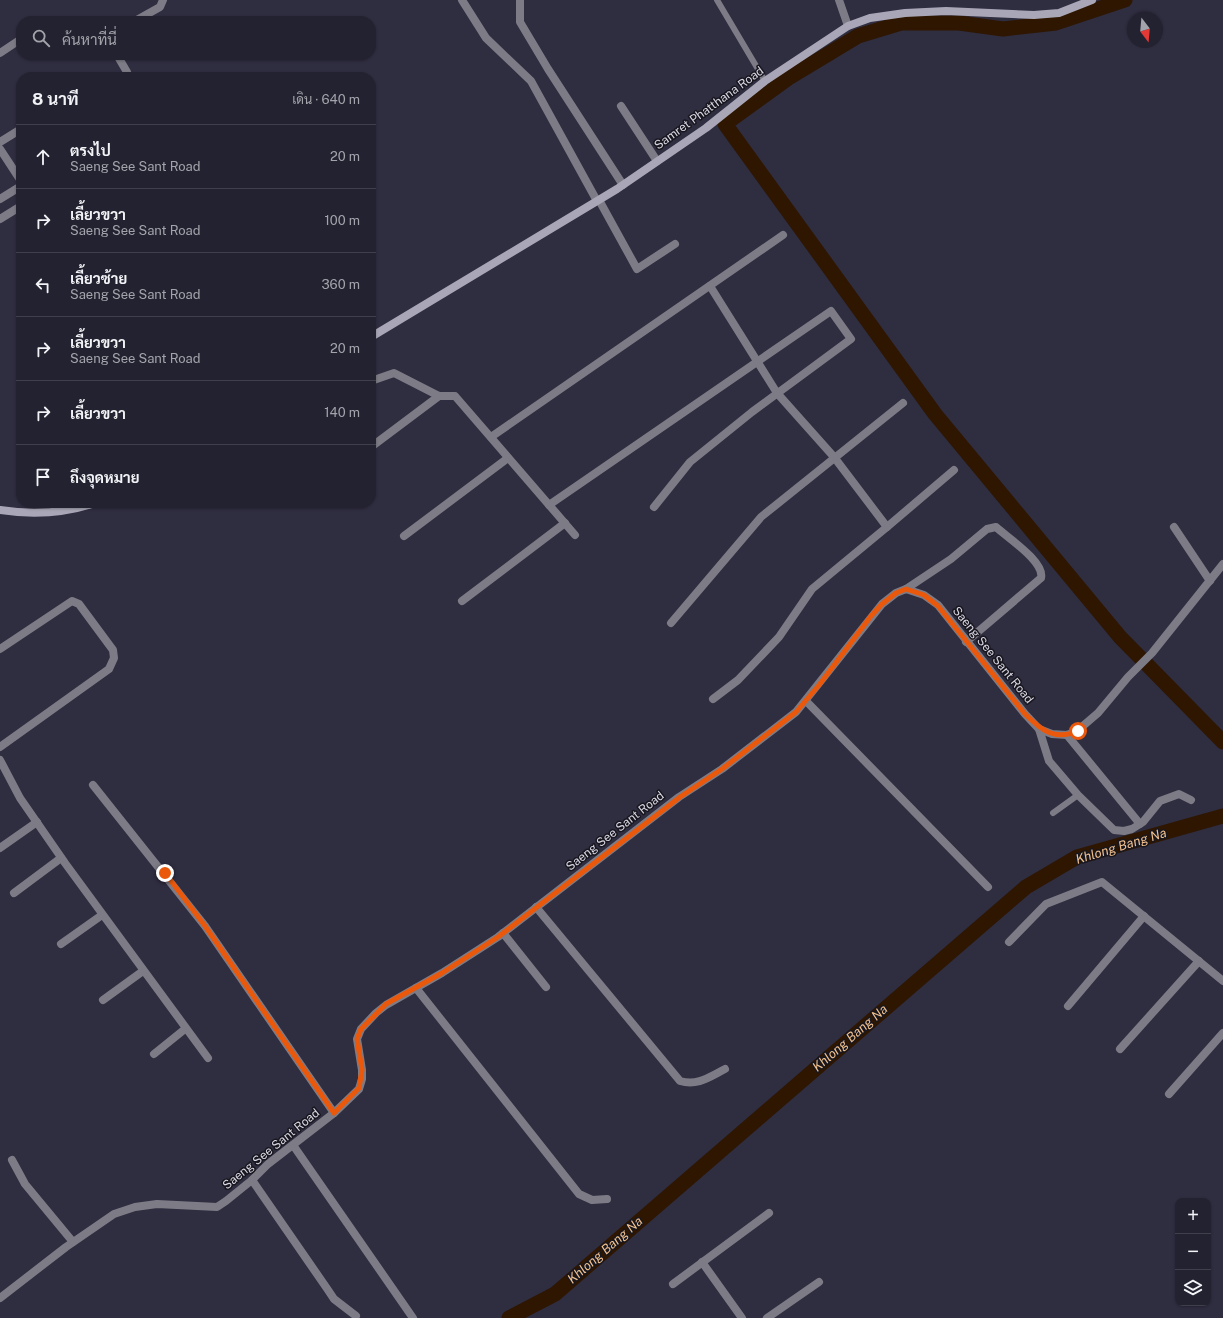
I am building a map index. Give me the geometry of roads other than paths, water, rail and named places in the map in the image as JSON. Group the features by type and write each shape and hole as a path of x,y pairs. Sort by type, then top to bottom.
{"street":[{"path":"144,16 160,7 163,0"},
{"path":"462,0 486,38 531,81 637,268 675,244"},
{"path":"520,0 520,22 548,69 623,185"},
{"path":"839,0 848,26"},
{"name":"Samret Phatthana Road","path":"376,334 623,185 706,128 765,81 848,26 870,18 905,13 946,11 1034,15 1059,13 1092,0"},
{"path":"0,53 16,43"},
{"path":"120,60 127,72"},
{"path":"621,106 657,161"},
{"path":"0,142 16,132"},
{"path":"0,150 16,174"},
{"path":"0,199 16,189"},
{"path":"0,219 16,209"},
{"path":"491,437 783,236"},
{"path":"710,286 777,394 834,457 887,527"},
{"path":"549,505 831,311 851,339 777,394 690,462 654,507"},
{"path":"376,379 394,373 439,396 455,396 575,535"},
{"path":"376,443 439,396"},
{"path":"671,623 761,517 903,403"},
{"path":"404,536 508,458"},
{"path":"713,699 738,680 779,637 812,589 954,470"},
{"path":"0,510 36,512 73,510 79,508"},
{"path":"462,601 565,523"},
{"path":"906,589 951,559 988,529 996,527 1036,562 1041,569 1041,578 966,642"},
{"path":"1174,527 1210,581"},
{"path":"1039,729 1052,734 1068,735 1078,731 1098,714 1128,677 1152,653 1223,564"},
{"name":"Saeng See Sant Road","path":"0,1298 114,1214 135,1207 157,1204 216,1207 252,1180 268,1164 334,1113 359,1088 362,1070 357,1039 361,1029 386,1004 416,988 503,933 680,797 744,752 796,712 882,604 896,593 906,589 924,595 938,606 1025,714 1039,729"},
{"path":"0,649 72,601 79,604 113,650 114,658 109,669 0,747"},
{"path":"806,701 988,888"},
{"path":"1039,729 1049,761 1078,795 1114,830 1124,831 1140,824 1160,801 1164,799 1179,794 1191,800"},
{"path":"1068,735 1140,824"},
{"path":"0,760 20,798 61,858 185,1029 208,1058"},
{"path":"93,785 205,926 334,1113"},
{"path":"0,848 37,822"},
{"path":"14,893 61,858"},
{"path":"1009,942 1046,904 1102,882 1223,981"},
{"path":"536,907 680,1081 691,1084 699,1082 725,1069"},
{"path":"61,944 102,915"},
{"path":"1068,1006 1144,916"},
{"path":"503,933 546,987"},
{"path":"1120,1049 1199,961"},
{"path":"103,1000 143,971"},
{"path":"416,988 579,1194 592,1200 607,1199"},
{"path":"154,1054 185,1029"},
{"path":"1169,1094 1223,1033"},
{"path":"293,1145 413,1318"},
{"path":"12,1160 25,1184 74,1242"},
{"path":"252,1180 334,1298 356,1316"},
{"path":"672,1284 769,1213"},
{"path":"702,1262 742,1318"},
{"path":"767,1318 820,1282"}],"lane":[{"path":"717,0 765,81"},
{"path":"1053,813 1078,795"}],"waterway":[{"path":"1125,0 1056,23 1003,29 959,23 901,23 858,36 790,77 725,124 935,414 1120,637 1223,742"},
{"name":"Khlong Bang Na","path":"509,1318 555,1294 1026,887 1077,857 1223,816"}]}
